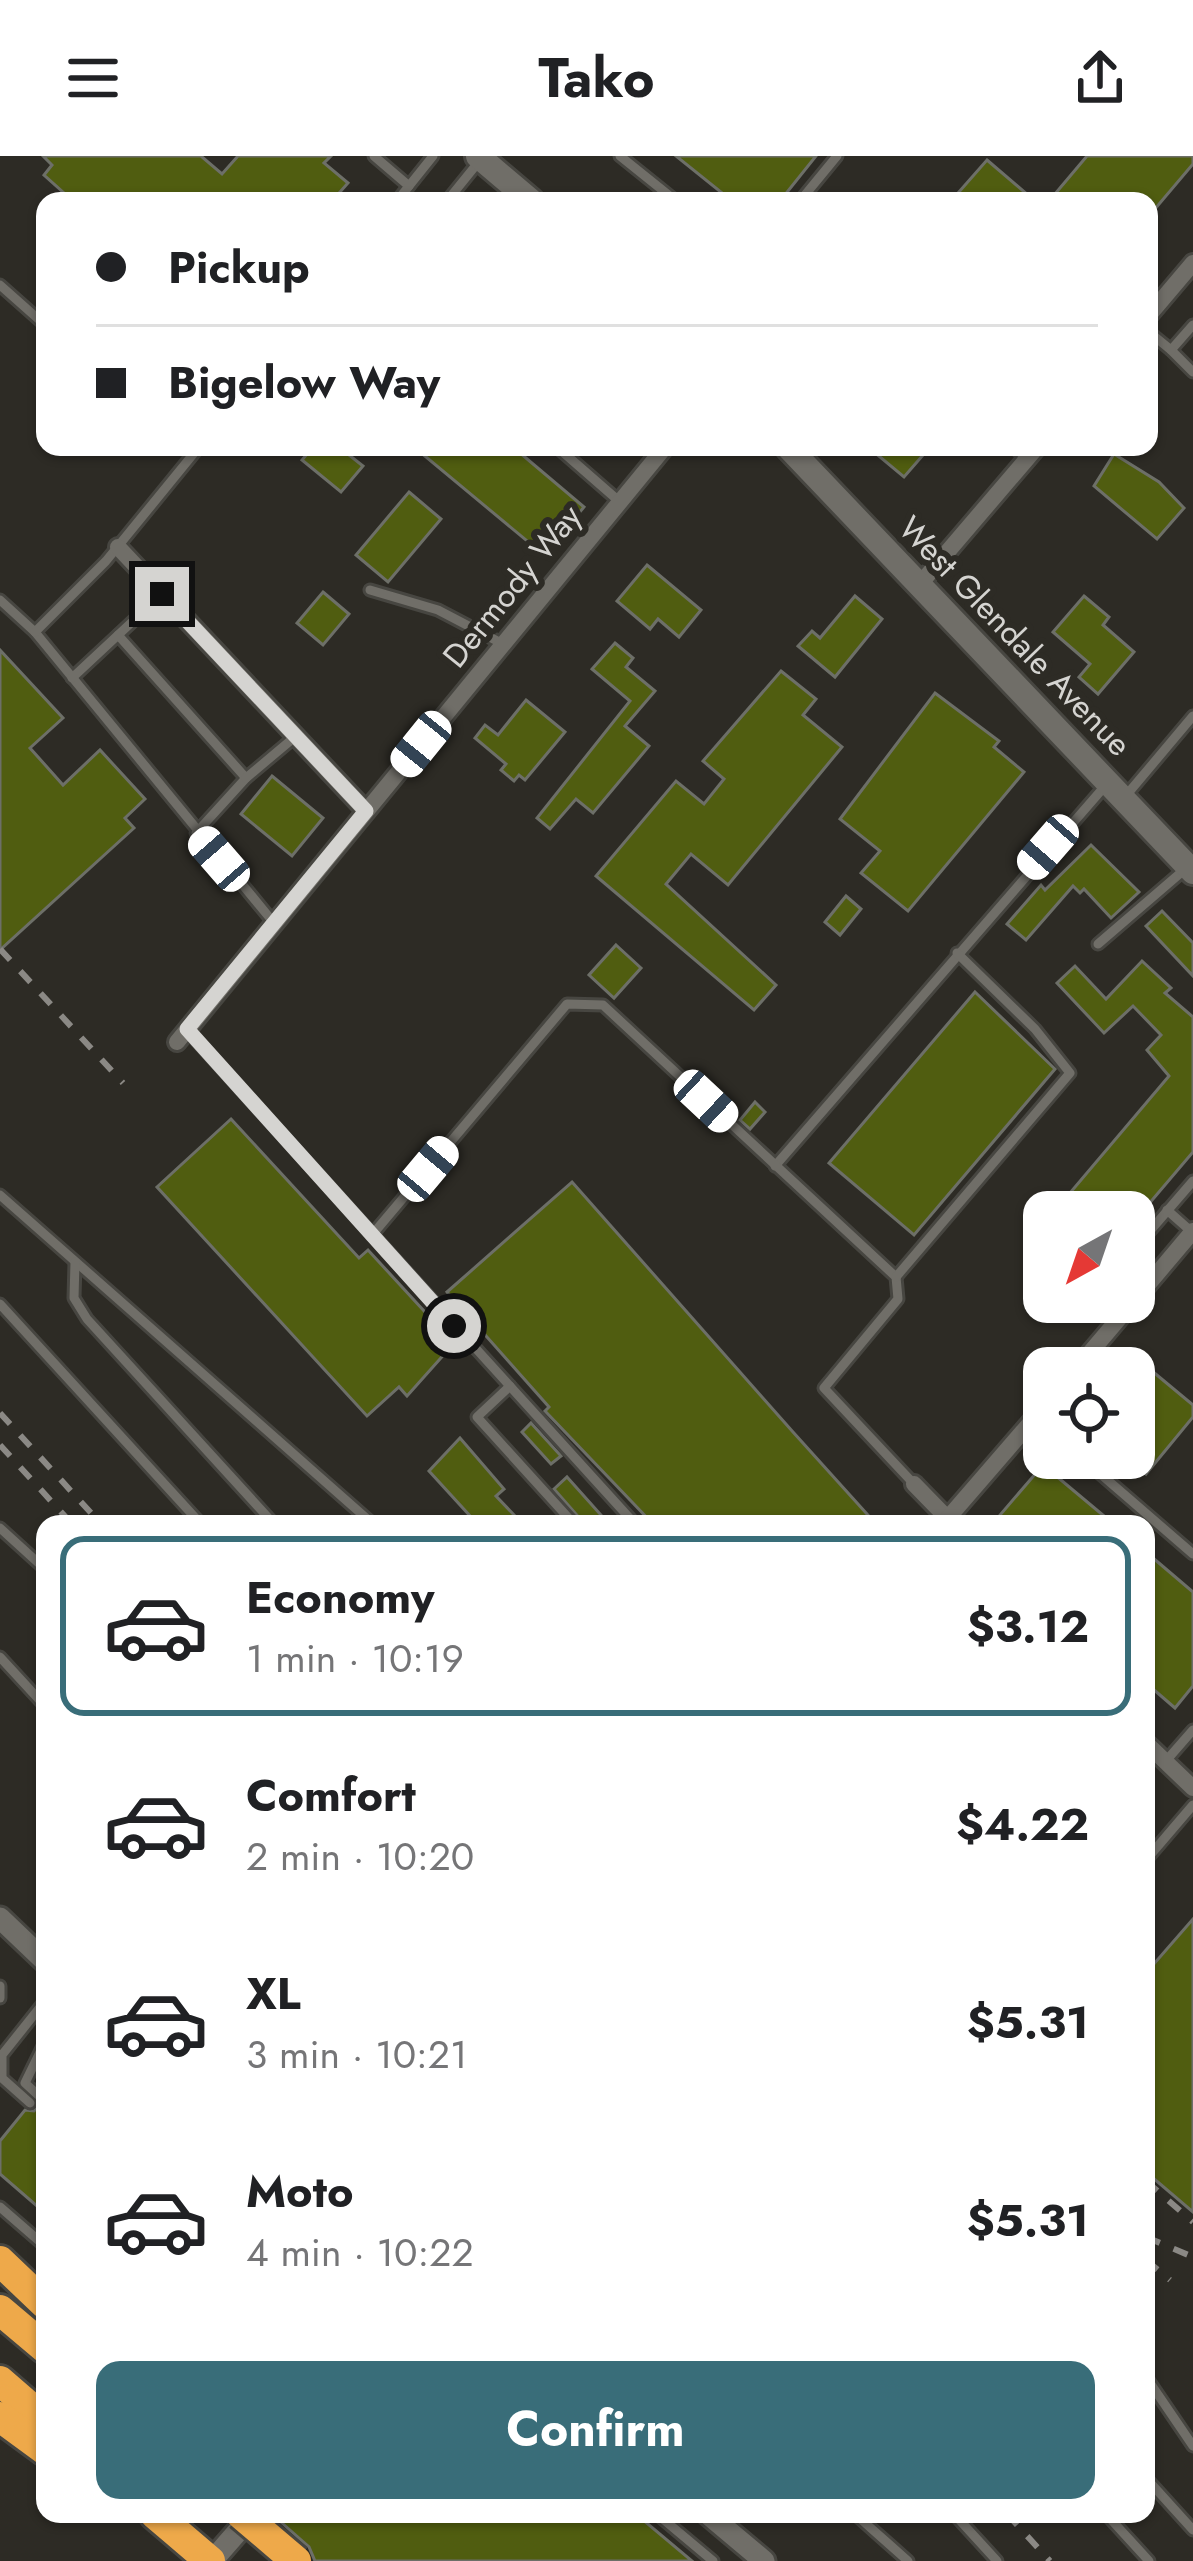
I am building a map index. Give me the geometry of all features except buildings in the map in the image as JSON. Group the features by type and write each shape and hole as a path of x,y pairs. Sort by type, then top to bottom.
{"highway":[{"path":"0,2261 36,2295"},
{"path":"0,2310 36,2340"},
{"path":"0,2381 36,2412"},
{"path":"0,2417 36,2443"},
{"path":"157,2523 184,2540"},
{"path":"164,2523 211,2561"},
{"path":"252,2523 296,2561"}],"main road":[{"path":"479,158 519,192"},
{"name":"West Glendale Avenue","path":"797,456 1191,869"}],"street":[{"path":"1158,307 1187,283 1193,263"},
{"name":"Dermody Way","path":"182,1035 658,456"},
{"path":"920,584 1022,456"},
{"path":"118,547 366,811"},
{"path":"1155,1276 1193,1232"},
{"path":"1095,1347 1115,1323"},
{"path":"956,1515 1023,1437"},
{"path":"914,1484 945,1515"},
{"path":"1155,1752 1193,1788"},
{"path":"0,1918 36,1952"},
{"path":"211,2561 245,2523"},
{"path":"719,2523 764,2561"}],"lane":[{"path":"374,156 409,186"},
{"path":"404,192 434,156"},
{"path":"620,156 665,192"},
{"path":"807,192 837,156"},
{"path":"458,192 479,158"},
{"path":"0,285 36,317"},
{"path":"1172,350 1193,325"},
{"path":"1158,339 1193,373"},
{"path":"34,632 118,547 187,456"},
{"path":"567,456 620,502"},
{"path":"370,590 438,610 503,644"},
{"path":"72,678 162,594"},
{"path":"0,599 34,632 274,923"},
{"path":"118,635 246,778"},
{"path":"776,1166 957,953 1193,716"},
{"path":"196,833 246,778 296,736"},
{"path":"1098,944 1191,869"},
{"path":"896,1277 1070,1073 1069,1065 957,953"},
{"path":"372,1235 567,1004 603,1005 896,1277 898,1299 824,1388 914,1484"},
{"path":"182,1035 372,1235 626,1515"},
{"path":"1155,1225 1193,1181"},
{"path":"0,1195 363,1515"},
{"path":"1167,1210 1193,1232"},
{"path":"75,1262 74,1298 87,1319 266,1515"},
{"path":"0,1304 193,1515"},
{"path":"510,1386 478,1417 566,1515"},
{"path":"1107,1479 1149,1515"},
{"path":"1139,1515 1143,1510"},
{"path":"1155,1521 1193,1554"},
{"path":"0,1528 36,1561"},
{"path":"0,1657 36,1696"},
{"path":"1165,1762 1193,1730"},
{"path":"1155,1849 1193,1805"},
{"path":"0,1986 1,1997"},
{"path":"36,2012 2,2055 2,2078 34,2099 25,2083 36,2060"},
{"path":"0,2207 36,2238"},
{"path":"1155,2391 1193,2446"},
{"path":"1155,2488 1193,2530"},
{"path":"668,2523 713,2561"},
{"path":"865,2523 908,2561"},
{"path":"962,2523 997,2561"},
{"path":"1114,2523 1149,2561"}],"railway":[{"path":"0,949 123,1083"},
{"path":"0,1413 93,1515"},
{"path":"0,1445 64,1515"},
{"path":"1155,2189 1193,2222"},
{"path":"1155,2241 1193,2257"},
{"path":"1155,2268 1170,2280"},
{"path":"1015,2523 1050,2561"}],"route":[{"path":"162,594 366,811 187,1029 454,1326"}]}
